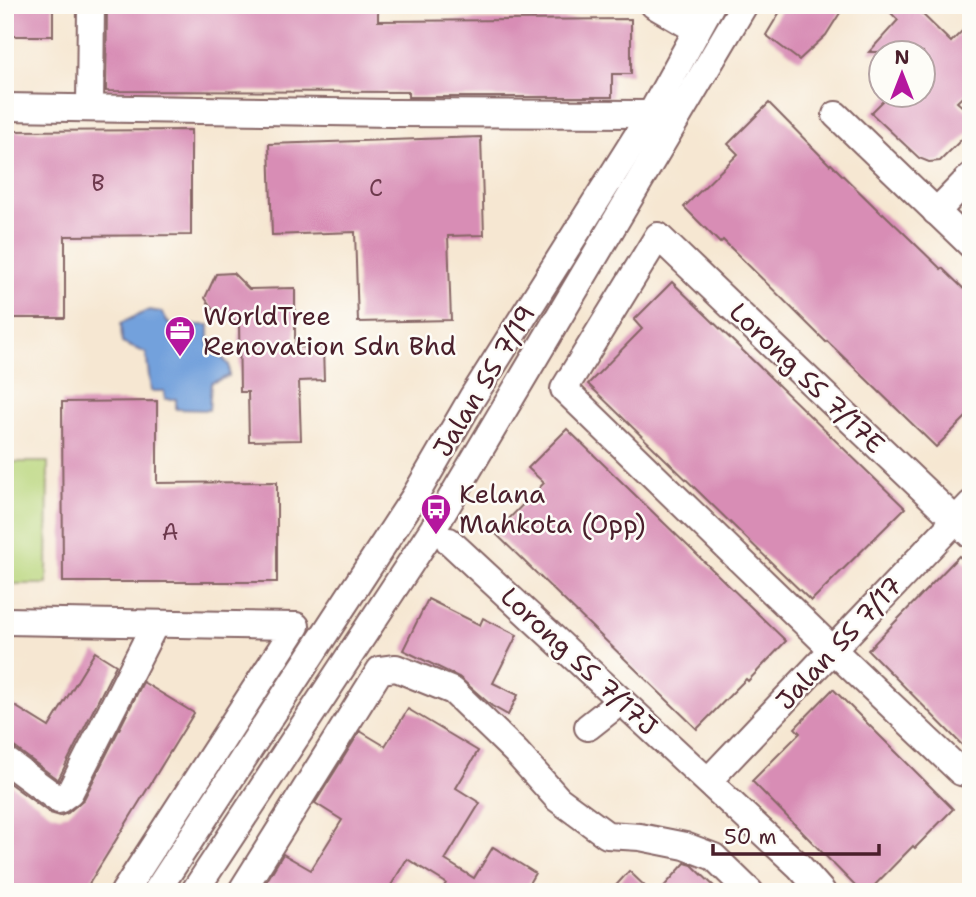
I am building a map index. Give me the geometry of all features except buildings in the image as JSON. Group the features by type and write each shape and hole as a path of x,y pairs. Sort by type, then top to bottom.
{"street":[{"path":"90,108 92,5"},
{"path":"654,5 697,30"},
{"name":"Jalan SS 7/19","path":"194,892 433,529 502,415 662,119 697,30 711,5"},
{"name":"Jalan SS 7/19","path":"156,892 415,496 472,398 662,119 744,5"},
{"path":"5,107 662,119"},
{"path":"836,115 971,245"},
{"path":"936,212 971,176"},
{"name":"Lorong SS 7/17E","path":"833,650 564,389 658,236 966,520"},
{"path":"472,398 502,415"},
{"name":"Jalan SS 7/17","path":"708,781 833,650 966,520"},
{"name":"Lorong SS 7/17J","path":"449,541 799,866 813,889"},
{"path":"5,621 296,626 124,892"},
{"path":"5,760 60,800 70,792 155,624"},
{"path":"833,650 966,773"},
{"path":"241,892 380,670 396,667 453,691 516,752 558,799 607,835 640,837 685,846 714,857 750,892"},
{"path":"588,727 621,701"}],"green space":[{"path":"5,462 48,462 47,584 5,584"}],"water":[{"path":"149,310 161,312 170,325 209,325 209,352 221,356 229,365 229,376 211,383 209,410 176,409 176,399 165,399 164,391 151,391 146,353 122,343 121,323"}],"place":[{"name":"WorldTree Renovation Sdn Bhd","path":"180,358"},
{"name":"Kelana Mahkota (Opp)","path":"436,536"}]}
